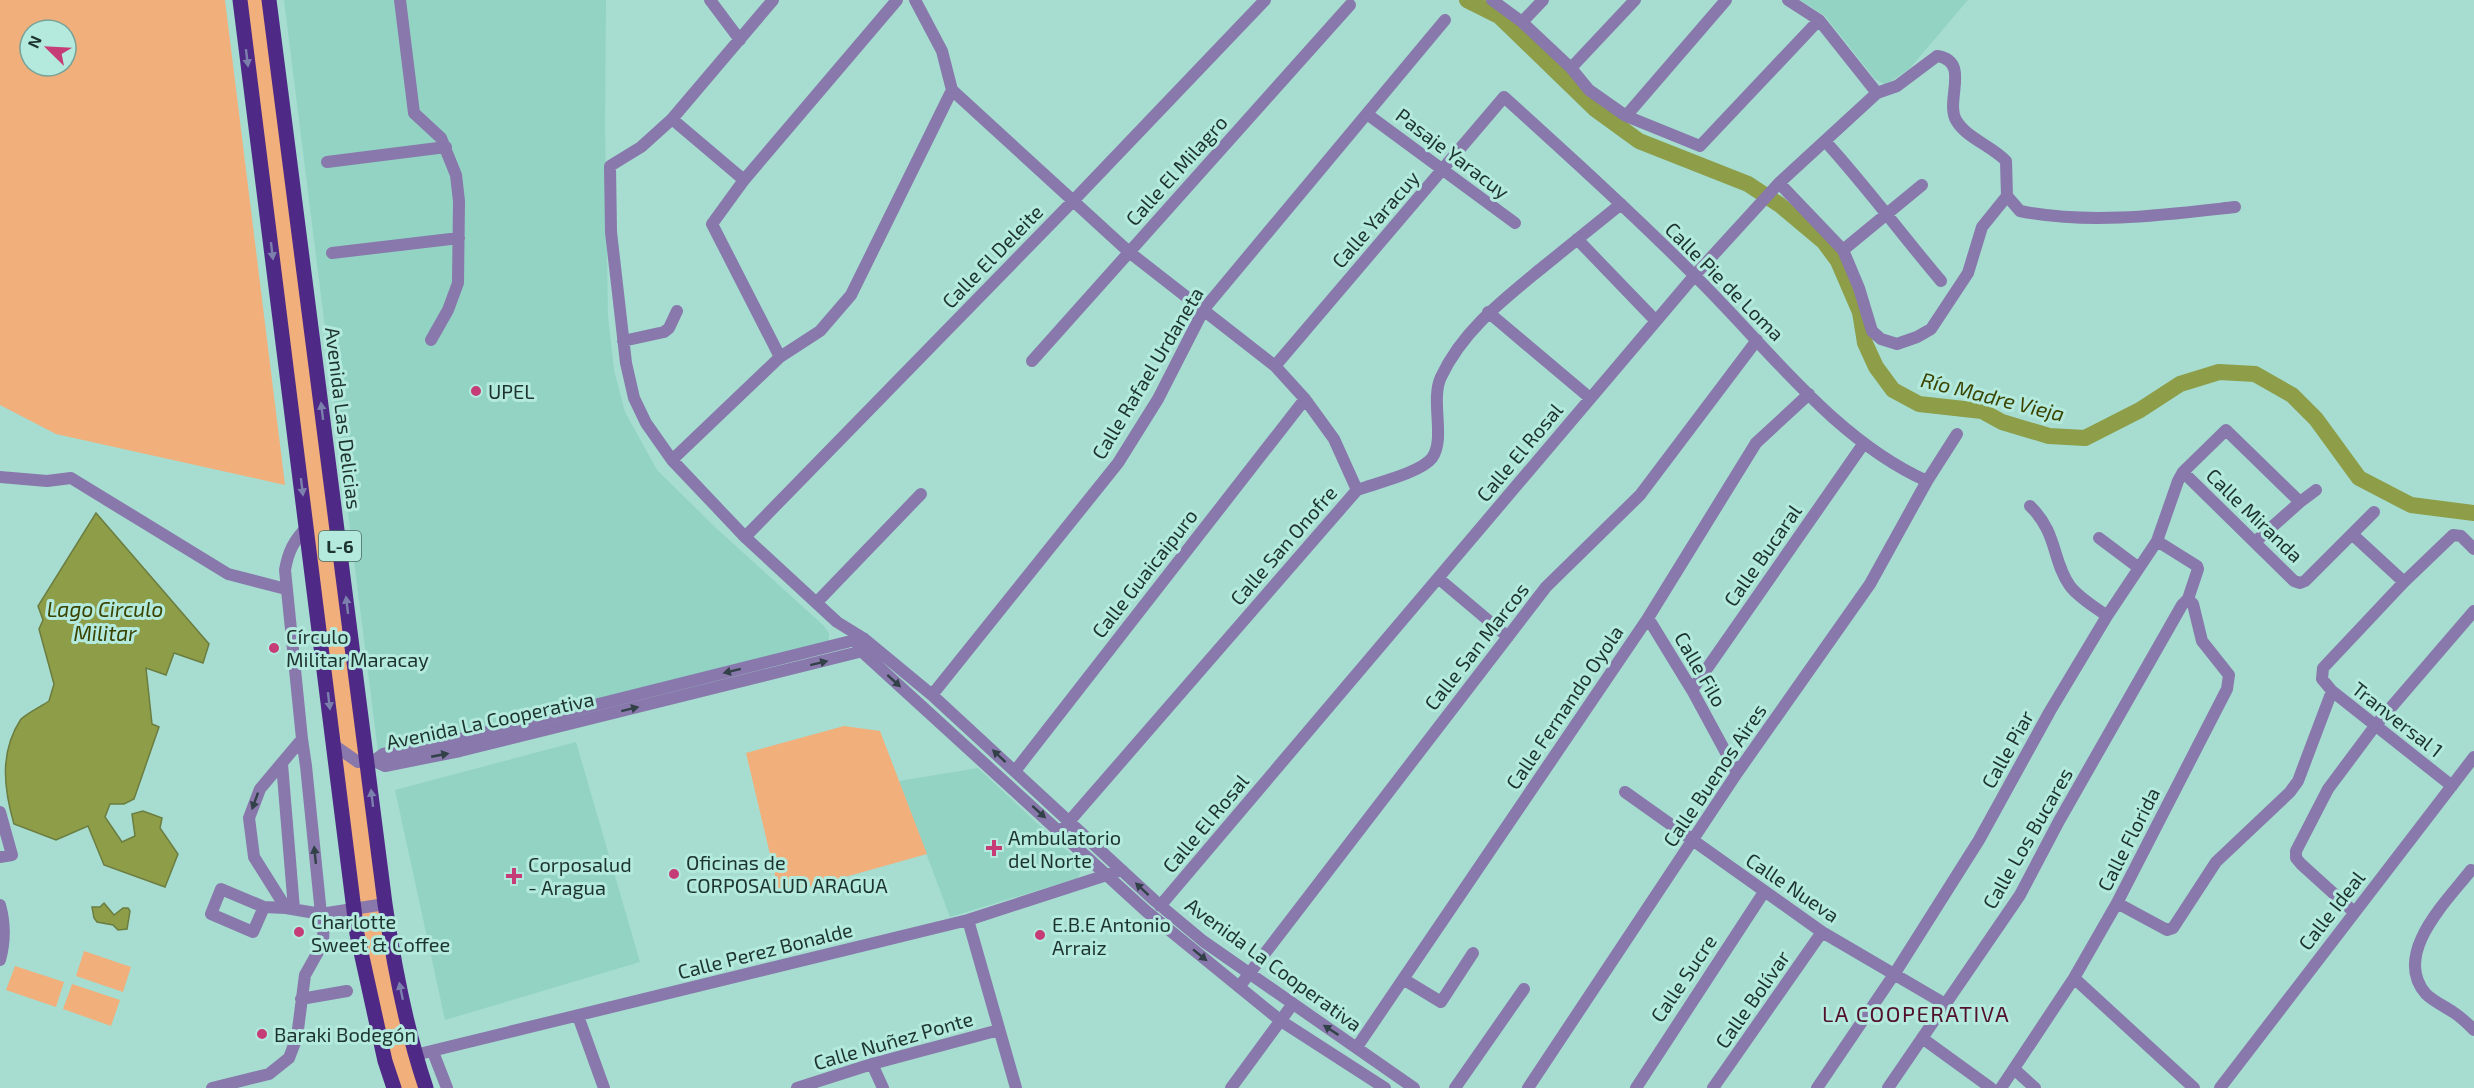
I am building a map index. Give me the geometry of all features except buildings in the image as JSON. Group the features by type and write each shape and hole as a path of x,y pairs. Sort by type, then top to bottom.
{"main road":[{"name":"L-6","path":"240,0 340,783 357,934 385,1061 394,1088"},
{"name":"Avenida Las Delicias","path":"269,0 390,941 415,1055 426,1088"}],"street":[{"path":"400,0 414,113 441,138 446,147 456,175 459,201 456,292 431,340"},
{"path":"710,0 740,40"},
{"path":"744,180 672,119 773,0"},
{"path":"780,357 712,224 744,180 897,0"},
{"path":"915,0 942,51 952,90 1129,252 1275,366 1305,399 1334,439 1357,490"},
{"name":"Calle El Deleite","path":"745,537 1265,0"},
{"path":"1492,0 1522,22 1571,68 1589,90 1626,116 1700,146 1819,20"},
{"path":"1522,22 1543,0"},
{"path":"1571,68 1635,0"},
{"path":"1626,116 1726,0"},
{"path":"1788,0 1819,20 1877,93"},
{"name":"Calle El Milagro","path":"1032,361 1350,5"},
{"name":"Calle Rafael Urdaneta","path":"932,695 1118,462 1158,399 1204,309 1445,20"},
{"name":"Calle El Rosal","path":"1160,906 1695,275 1775,187 1877,93 1897,86 1937,56 1943,57 1953,65 1956,83 1952,109 1956,120 1965,130 2006,160 2007,195"},
{"path":"672,460 780,357 820,331 851,295 952,90"},
{"name":"Calle Yaracuy","path":"1275,366 1504,97"},
{"name":"Calle Pie de Loma","path":"1504,97 1695,275 1809,394 1864,443 1927,481"},
{"name":"Pasaje Yaracuy","path":"1367,114 1515,223"},
{"name":"Avenida La Cooperativa","path":"672,119 641,147 610,165 610,232 623,341 634,398 646,423 672,460 745,537 856,640 932,695 1160,906 1203,941 1292,1005 1357,1047 1414,1088"},
{"path":"1825,141 1858,178 1886,217 1941,281"},
{"path":"327,162 446,147"},
{"path":"1843,250 1886,217 1922,185"},
{"path":"1775,187 1843,250 1859,288 1872,331 1881,339 1898,344 1917,338 1930,329 1968,273 1982,227 2007,195 2020,211 2073,216 2150,216 2235,207"},
{"name":"Calle San Onofre","path":"1060,832 1068,820 1357,490 1422,467 1433,457 1438,442 1436,410 1440,379 1462,343 1488,312 1621,204"},
{"path":"332,253 459,238"},
{"path":"1577,239 1656,321"},
{"path":"623,341 664,332 669,328 677,311"},
{"path":"1488,312 1590,398"},
{"name":"Calle San Marcos","path":"1239,987 1546,587 1640,495 1757,340"},
{"name":"Calle Fernando Oyola","path":"1357,1047 1648,618 1756,443 1809,394"},
{"name":"Calle Guaicaipuro","path":"1015,771 1305,399"},
{"name":"Calle Piar","path":"1817,1088 1895,973 1979,840 2050,711 2107,616 2157,541 2183,472 2226,430 2300,502"},
{"name":"Calle Buenos Aires","path":"1528,1088 1737,772 1869,584 1927,481 1957,434"},
{"name":"Calle Bucaral","path":"1692,690 1864,443"},
{"name":"Calle Miranda","path":"2183,472 2294,580 2300,583 2305,581 2353,535"},
{"path":"0,477 47,481 71,478 228,574 286,589"},
{"path":"2255,542 2316,490"},
{"path":"817,602 921,494"},
{"path":"2030,507 2048,528 2070,586 2107,616"},
{"path":"2374,512 2353,535 2404,582 2453,535 2457,534 2474,549"},
{"path":"212,1088 269,1074 281,1066 294,1047 305,975 323,943 322,914 285,570 288,552 297,537 307,527"},
{"path":"2099,538 2139,568"},
{"name":"Calle Los Bucares","path":"1887,1088 2020,895 2065,811 2182,605 2188,599 2197,566 2157,541"},
{"path":"1438,578 1508,636"},
{"name":"Tranversal 1","path":"2404,582 2332,656 2323,668 2322,679 2332,691 2374,726 2452,786"},
{"name":"Calle Florida","path":"2001,1088 2074,978 2117,903 2227,689 2229,675 2202,641 2193,604 2188,599"},
{"path":"2354,912 2301,864 2296,858 2296,851 2328,789 2374,726 2474,611"},
{"name":"Calle Filo","path":"1648,618 1692,690 1737,772"},
{"name":"Avenida La Cooperativa","path":"366,761 383,754 459,739 856,640"},
{"name":"Avenida La Cooperativa","path":"366,761 385,766 460,751 869,650"},
{"name":"Avenida La Cooperativa","path":"869,650 1146,911 1281,1021 1385,1088"},
{"path":"2117,903 2167,930 2174,928 2217,862 2290,792 2298,781 2332,691"},
{"path":"290,908 254,857 249,818 260,789 302,739"},
{"path":"335,746 366,761"},
{"name":"Calle Ideal","path":"2220,1088 2474,757"},
{"path":"340,783 342,776 366,761"},
{"path":"282,764 290,908"},
{"name":"Calle Nueva","path":"1625,792 1822,932 1945,1004"},
{"path":"0,812 12,855 0,857"},
{"name":"Calle Perez Bonalde","path":"415,1055 968,920 1122,870"},
{"path":"2471,870 2431,921 2416,949 2416,975 2421,987 2429,997 2463,1019 2474,1030"},
{"name":"Calle Sucre","path":"1636,1088 1764,892"},
{"path":"264,907 290,908 322,914 385,904"},
{"path":"0,905 4,918 3,948 0,960"},
{"path":"968,920 1016,1088"},
{"name":"Calle Bolívar","path":"1713,1088 1822,932"},
{"path":"1403,979 1441,1002 1473,953"},
{"path":"2074,978 2194,1088"},
{"path":"1455,1088 1524,989"},
{"path":"301,999 347,991"},
{"path":"1231,1088 1292,1005"},
{"path":"578,1016 604,1088"},
{"name":"Calle Nuñez Ponte","path":"797,1088 872,1064 999,1030"},
{"path":"1922,1038 1991,1088"},
{"path":"433,1052 447,1088"},
{"path":"872,1064 884,1088"},
{"path":"2014,1069 2036,1088"}],"shaded area":[{"path":"0,0 225,0 285,485 56,434 0,405"},
{"path":"240,0 269,0 385,904 426,1088 394,1088 357,934"},
{"name":"UPEL","path":"284,0 606,0 608,316 614,370 625,412 657,470 716,528 824,626 829,633 829,641 825,648 378,752"},
{"path":"1800,0 1968,0 1910,68 1886,85 1875,79 1824,15"},
{"path":"844,726 880,731 927,854 788,893 778,888 746,753"},
{"name":"Corposalud - Aragua","path":"576,742 640,962 445,1020 395,790"},
{"name":"Ambulatorio del Norte","path":"978,768 1080,863 1081,870 1078,878 950,917 899,781"},
{"path":"84,951 131,967 123,992 76,976"},
{"path":"15,966 64,982 56,1007 6,990"},
{"path":"72,984 120,1000 111,1026 63,1009"}],"water":[{"name":"Lago Circulo Militar","path":"96,513 209,644 203,663 174,653 166,675 146,668 152,724 159,727 134,799 124,804 110,804 105,817 122,842 135,836 132,814 143,811 162,818 160,828 178,854 165,887 104,865 88,826 56,840 14,824 8,796 7,756 14,731 21,719 49,701 54,684 39,629 43,620 38,606"},
{"path":"104,903 114,915 123,908 128,908 130,911 127,929 118,930 113,925 97,922 92,907 100,907"}],"waterway":[{"name":"Río Madre Vieja","path":"1467,0 1499,16 1595,109 1639,141 1748,184 1780,205 1824,242 1838,261 1860,312 1865,343 1876,367 1893,390 1919,404 1982,411 2002,422 2049,436 2085,438 2140,410 2180,384 2219,372 2255,374 2292,395 2316,419 2359,478 2411,505 2474,513"}],"place":[{"name":"UPEL","path":"476,391"},
{"name":"Círculo Militar Maracay","path":"274,648"},
{"name":"Ambulatorio del Norte","path":"994,848"},
{"name":"Oficinas de CORPOSALUD ARAGUA","path":"674,874"},
{"name":"Corposalud - Aragua","path":"514,876"},
{"name":"Charlotte Sweet & Coffee","path":"299,932"},
{"name":"E.B.E Antonio Arraiz","path":"1040,935"},
{"name":"Baraki Bodegón","path":"262,1034"}],"district":[{"name":"LA COOPERATIVA","path":"1916,1013"}]}
